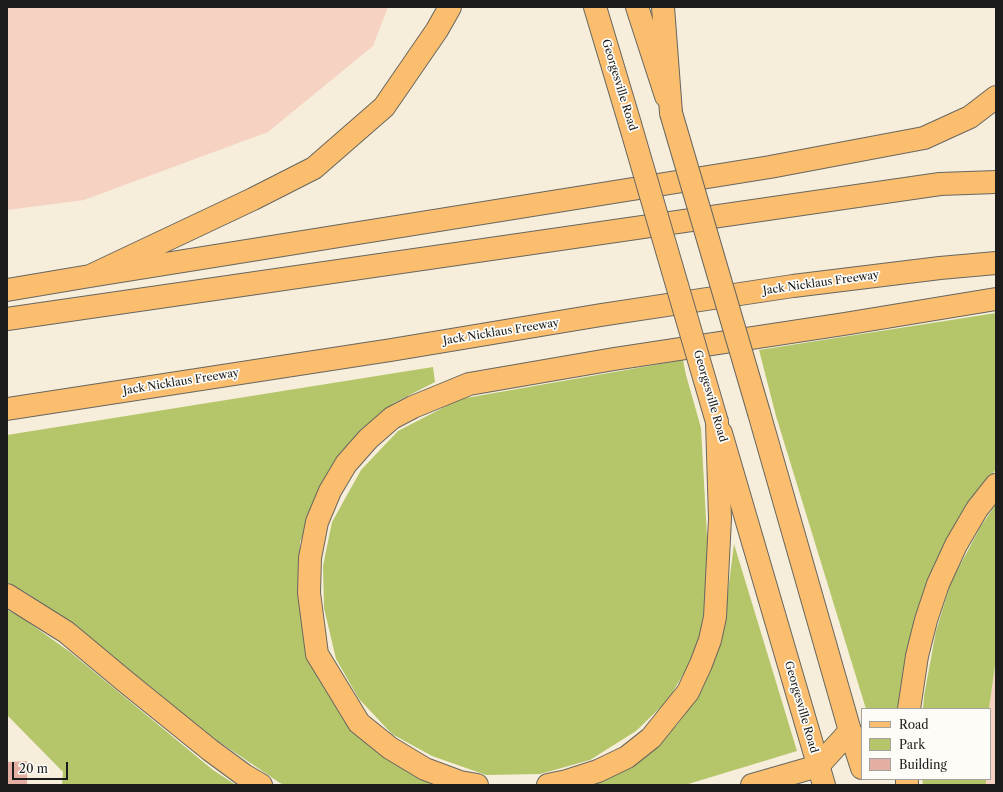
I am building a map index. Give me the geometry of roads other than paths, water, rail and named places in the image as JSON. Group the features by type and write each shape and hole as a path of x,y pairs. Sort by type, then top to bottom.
{"main road":[{"path":"90,276 253,199 314,168 384,107 437,30 450,7"},
{"name":"Georgesville Road","path":"595,7 821,775"},
{"path":"637,7 671,113 861,765"},
{"path":"663,7 671,113"},
{"path":"7,290 770,167 924,138 970,117 996,97"},
{"path":"7,319 940,184 996,182"},
{"name":"Jack Nicklaus Freeway","path":"7,409 793,286 940,268 996,263"},
{"path":"477,785 460,782 425,769 390,748 359,723 317,654 309,593 310,558 317,522 330,491 346,464 368,439 392,418 413,407 469,384 614,359 996,299"},
{"path":"548,785 567,781 598,771 627,757 651,738 688,692 710,640 715,617 720,519 718,422"},
{"path":"909,708 917,656 926,620 938,584 956,546 977,509 996,485"},
{"path":"7,595 66,632 210,750 244,775 261,785"},
{"path":"752,785 821,775 850,731"}]}
